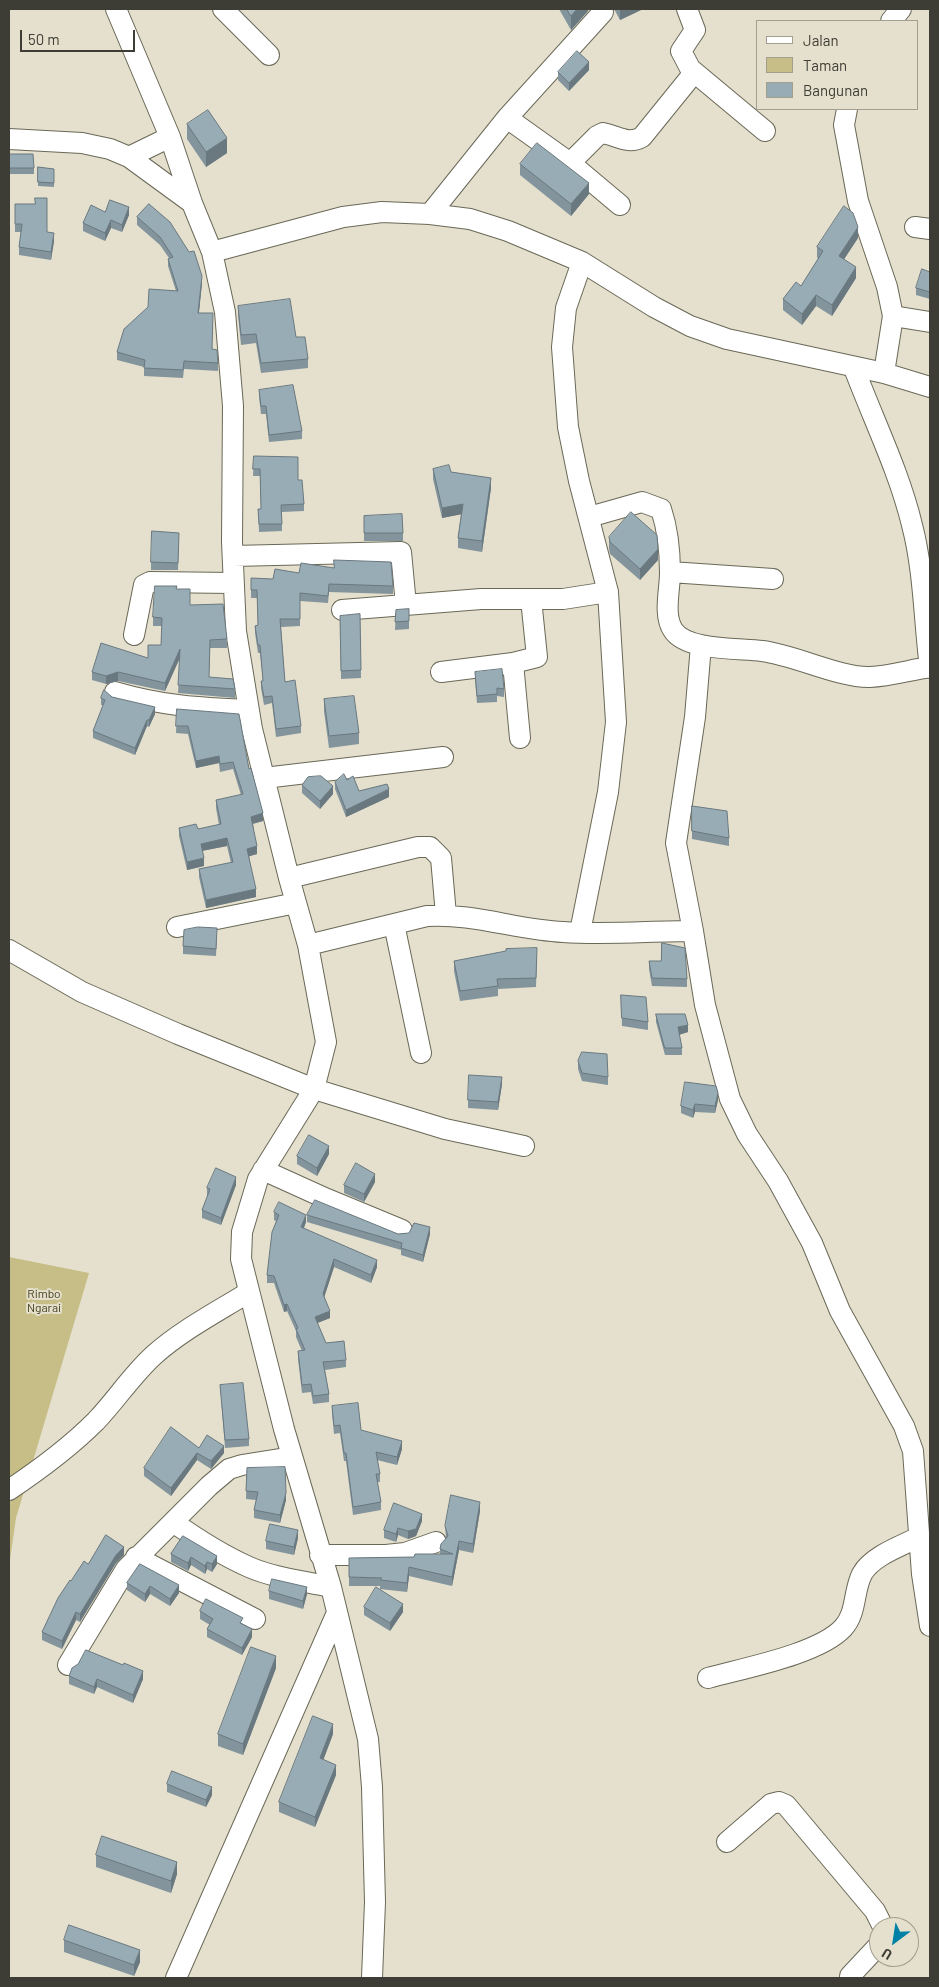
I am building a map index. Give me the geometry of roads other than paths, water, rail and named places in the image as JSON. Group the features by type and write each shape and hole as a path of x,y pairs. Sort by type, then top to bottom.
{"street":[{"path":"116,9 170,136 192,203 212,252 225,312 233,406 233,584 236,631 248,710 289,878 308,945 326,1042 314,1089 263,1170 252,1195 242,1232 241,1259 292,1457 331,1587 336,1615 368,1739 372,1787 375,1902 372,1978"},
{"path":"223,9 269,55"},
{"path":"687,9 695,30 681,51 693,71 765,131"},
{"path":"892,20 901,9"},
{"path":"430,214 507,118 603,12"},
{"path":"570,163 597,136 604,133 625,141 635,141 642,137 691,77 693,71"},
{"path":"846,110 844,125 858,201 887,287 893,316 884,373"},
{"path":"507,118 570,163 620,205"},
{"path":"129,157 170,136"},
{"path":"9,139 82,143 110,149 129,157 192,203"},
{"path":"212,252 343,218 382,212 430,214 470,219 508,231 582,262 654,307 690,326 727,339 884,373 930,387"},
{"path":"580,932 608,792 616,722 608,592 579,481 568,427 562,347 566,308 582,262"},
{"path":"893,316 930,322"},
{"path":"589,517 642,502 661,509 667,527 670,572 669,618 672,628 680,638 701,645 764,651 852,675 870,677 930,667 920,567 912,526 903,493 854,368"},
{"path":"233,556 401,552 406,605"},
{"path":"670,572 773,579"},
{"path":"134,635 144,585 150,582 233,584"},
{"path":"342,610 481,599 563,599 608,592"},
{"path":"441,672 513,663 537,657 531,599"},
{"path":"701,645 695,717 676,843 705,1005 730,1099 747,1134 778,1181 812,1244 840,1311 904,1426 913,1451 919,1537 930,1626"},
{"path":"513,663 520,738"},
{"path":"114,692 154,703 196,708 248,710"},
{"path":"264,778 443,756"},
{"path":"289,878 418,847 430,847 442,858 446,915"},
{"path":"178,927 296,904"},
{"path":"308,945 428,916 446,915 504,925 563,932 692,931"},
{"path":"394,924 421,1053"},
{"path":"9,950 82,992 178,1034 314,1089 446,1129 524,1146"},
{"path":"263,1170 402,1230"},
{"path":"9,1490 29,1477 97,1420 134,1375 155,1354 194,1326 249,1292"},
{"path":"68,1665 117,1582 136,1557 209,1486 229,1470 253,1462 292,1457"},
{"path":"173,1522 205,1544 250,1567 283,1577 331,1587"},
{"path":"708,1678 821,1646 845,1627 852,1615 862,1574 890,1551 919,1537"},
{"path":"320,1555 386,1555 405,1553 436,1542"},
{"path":"136,1557 255,1619"},
{"path":"176,1978 336,1615"},
{"path":"727,1842 771,1804 779,1802 786,1805 878,1917"},
{"path":"852,1978 869,1957"}],"park label":[{"name":"Rimbo Ngarai","path":"44,1301"}]}
